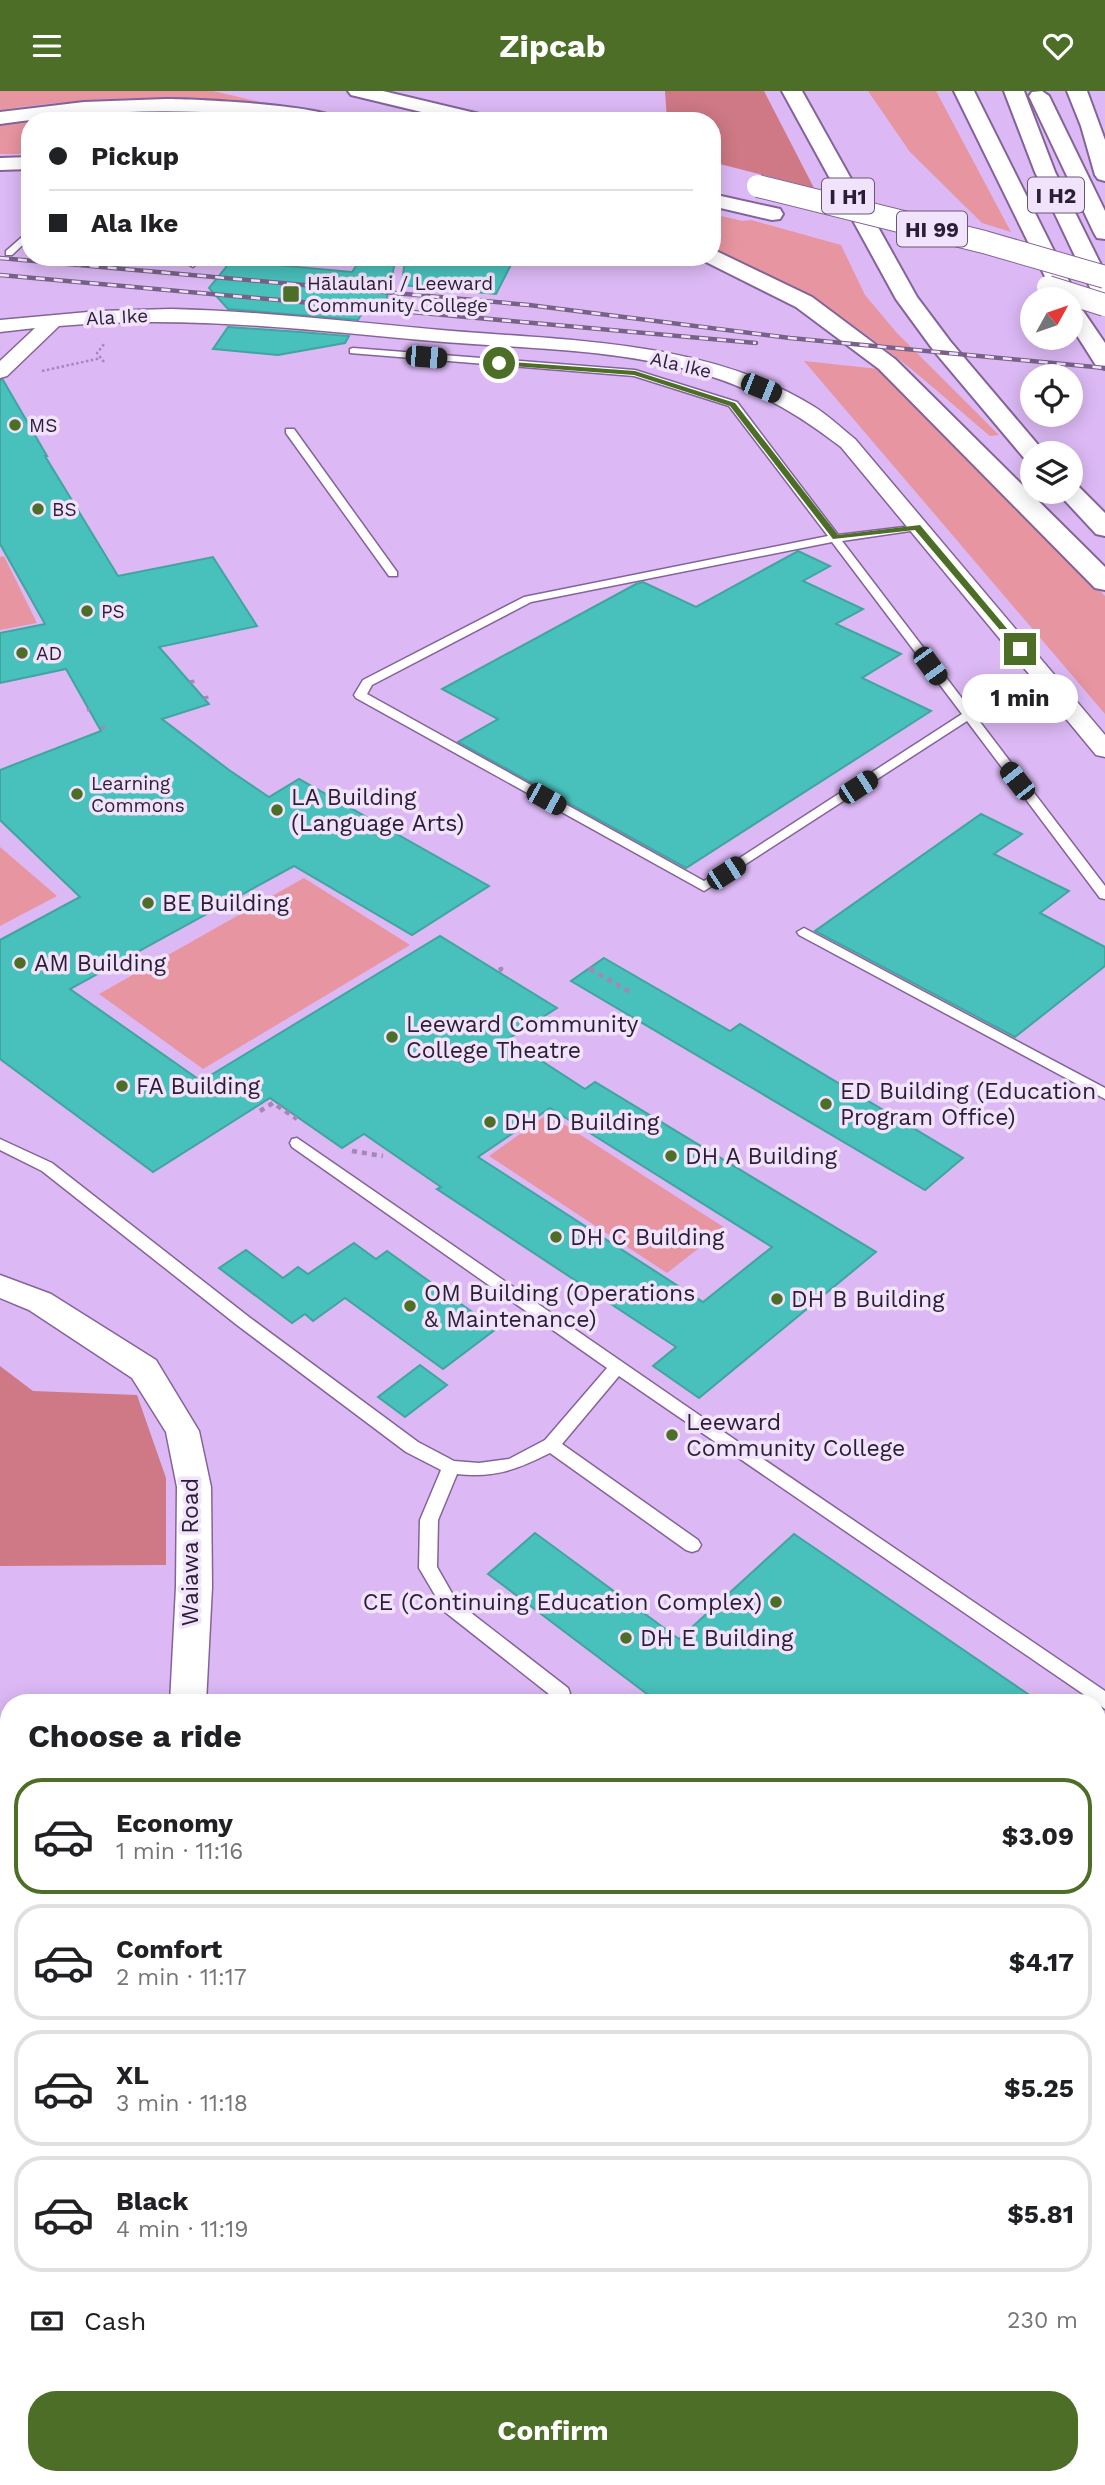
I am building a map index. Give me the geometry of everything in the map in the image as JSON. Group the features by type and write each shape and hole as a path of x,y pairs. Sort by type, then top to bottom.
{"main road":[{"path":"262,91 328,112"},
{"path":"358,91 447,112"},
{"name":"I H1","path":"792,91 907,299 942,346 1023,441"},
{"path":"813,91 907,299"},
{"path":"964,91 1061,287"},
{"name":"I H2","path":"1014,91 1045,172 1105,296"},
{"path":"1037,91 1105,233"},
{"path":"1077,91 1105,175"},
{"path":"40,112 87,105 167,103 298,112"},
{"path":"0,118 21,115"},
{"path":"0,162 21,161"},
{"name":"HI 99","path":"735,180 984,242 1105,277"},
{"path":"721,202 799,221"},
{"name":"HI 99","path":"840,230 908,247"},
{"path":"721,260 804,302 887,364 1105,582"},
{"path":"1024,280 1105,306"},
{"path":"1083,326 1105,362"},
{"path":"1082,504 1105,528"}],"street":[{"name":"Ala Ike","path":"0,326 133,315 215,316 591,349 684,364 737,379 784,397 829,425 848,443 1105,750"},
{"name":"Ala Ike","path":"0,372 54,320"},
{"name":"Waiawa Road","path":"0,1286 40,1302 144,1369 182,1431 194,1487 194,1587 188,1694"}],"lane":[{"path":"9,253 21,242"},
{"path":"353,351 635,373 733,404 1105,895"},
{"path":"290,431 393,574"},
{"path":"917,527 836,538 528,599 367,683 360,695 704,887 967,716"},
{"path":"804,932 1105,1094"},
{"path":"297,1143 617,1367 1095,1694"},
{"path":"0,1144 47,1167 243,1321 412,1447 451,1467 479,1470 512,1465 551,1445 617,1367"},
{"path":"551,1445 692,1545"},
{"path":"451,1467 429,1520 428,1568 451,1607 561,1693"}],"path":[{"path":"42,371 101,358"},
{"path":"190,682 196,681"},
{"path":"589,968 630,992"}],"shaded area":[{"path":"0,91 213,91 269,104 134,98 0,110"},
{"path":"665,91 764,91 814,188 721,164 721,112 666,112"},
{"path":"868,91 936,91 1011,232 982,223 910,152"},
{"path":"141,109 212,112 111,112"},
{"path":"21,121 21,154 0,154 0,123"},
{"path":"721,216 751,220 841,245 865,295 896,332 999,435 990,436 875,341 830,311 721,253"},
{"path":"804,361 888,370 1105,596 1105,714"},
{"path":"4,556 37,623 0,630 0,557"},
{"path":"0,847 57,896 0,926"},
{"path":"304,878 410,945 203,1069 99,994"},
{"path":"548,1114 725,1228 667,1273 489,1156"},
{"path":"0,1366 33,1391 137,1395 166,1478 166,1565 0,1566"}],"building":[{"path":"227,266 286,266 352,272 356,266 394,266 386,301 365,308 358,320 228,309 209,288"},
{"path":"404,266 510,266 496,294 402,285"},
{"path":"228,327 349,336 345,343 278,355 213,349"},
{"path":"0,380 3,380 45,456 118,576 213,557 257,626 159,647 209,704 162,719 269,797 299,779 489,886 412,935 294,866 70,989 201,1081 440,936 557,1008 508,1039 585,1089 595,1082 876,1252 699,1398 653,1366 676,1347 437,1189 441,1187 364,1134 342,1148 270,1098 153,1172 0,1059 0,940 80,897 0,820 0,770 101,731 66,669 0,683 0,633 45,624 0,544","holes":["550,1108 772,1247 703,1302 478,1157"]},
{"path":"798,551 830,566 803,581 863,609 836,624 901,654 862,678 931,711 686,868 458,742 498,719 442,689 636,584 643,582 696,607"},
{"path":"981,814 1022,834 994,854 1069,891 1040,913 1105,947 1105,966 1015,1037 815,931"},
{"name":"ED Building (Education Program Office)","path":"604,958 730,1031 740,1024 963,1158 925,1190 571,981"},
{"name":"OM Building (Operations & Maintenance)","path":"354,1243 376,1259 387,1251 496,1329 443,1369 345,1298 313,1321 305,1314 292,1323 219,1268 246,1250 283,1278 298,1267 308,1274"},
{"path":"420,1365 447,1385 405,1417 378,1397"},
{"path":"535,1533 679,1639 794,1534 1028,1694 647,1694 488,1574"}],"railway":[{"path":"0,258 21,260"},
{"path":"90,266 529,305 790,338 1105,368"},
{"path":"0,275 756,343"}],"place":[{"name":"Hālaulani / Leeward Community College","path":"291,294"},
{"name":"MS","path":"15,425"},
{"name":"BS","path":"38,509"},
{"name":"PS","path":"87,611"},
{"name":"AD","path":"22,653"},
{"name":"Learning Commons","path":"77,794"},
{"name":"LA Building (Language Arts)","path":"277,810"},
{"name":"BE Building","path":"148,903"},
{"name":"AM Building","path":"20,963"},
{"name":"Leeward Community College Theatre","path":"392,1037"},
{"name":"FA Building","path":"122,1086"},
{"name":"ED Building (Education Program Office)","path":"826,1104"},
{"name":"DH D Building","path":"490,1122"},
{"name":"DH A Building","path":"671,1156"},
{"name":"DH C Building","path":"556,1237"},
{"name":"DH B Building","path":"777,1299"},
{"name":"OM Building (Operations & Maintenance)","path":"410,1306"},
{"name":"Leeward Community College","path":"672,1435"},
{"name":"CE (Continuing Education Complex)","path":"776,1602"},
{"name":"DH E Building","path":"626,1638"}],"route":[{"path":"499,363 635,373 733,404 836,538 917,527 1020,649"}]}
